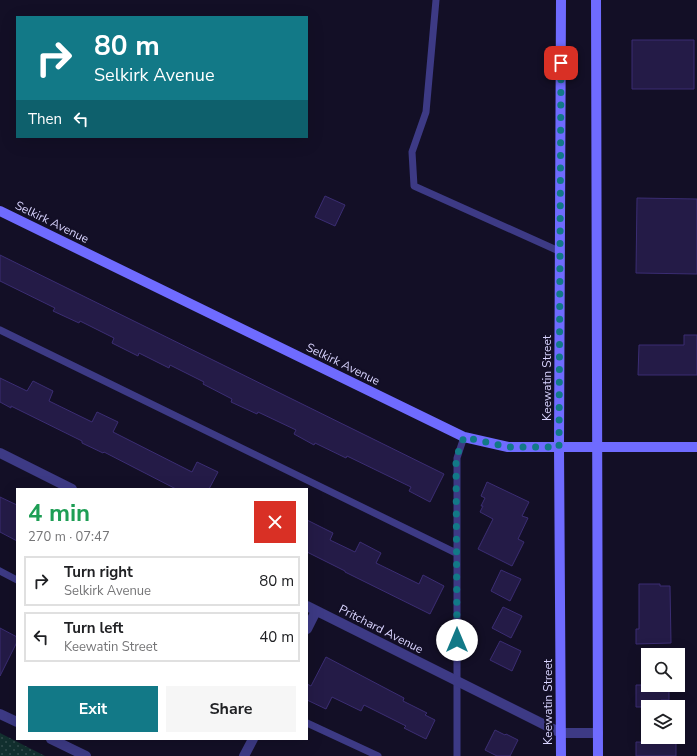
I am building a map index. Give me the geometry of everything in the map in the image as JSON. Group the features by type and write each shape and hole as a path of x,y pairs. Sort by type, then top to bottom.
{"main road":[{"name":"Keewatin Street","path":"561,0 559,447 561,756"},
{"path":"596,0 598,756"},
{"name":"Selkirk Avenue","path":"0,211 464,437 508,447 697,447"}],"street":[{"path":"0,453 70,488"},
{"name":"Pritchard Avenue","path":"312,609 561,733 598,733"},
{"path":"308,625 312,609"},
{"path":"0,714 16,722"},
{"path":"53,740 86,756"},
{"path":"244,756 252,740"}],"lane":[{"path":"436,0 426,112 412,152 414,186 561,252"},
{"path":"0,330 456,553"},
{"path":"457,756 456,458 464,437"},
{"path":"0,571 16,579"},
{"path":"308,723 378,756"}],"green space":[{"path":"0,733 45,756 0,756"}],"building":[{"path":"632,40 694,40 694,89 632,89"},
{"path":"325,196 345,205 335,226 315,217"},
{"path":"637,198 697,199 697,274 636,273"},
{"path":"0,255 444,474 430,502 409,491 411,487 347,456 346,458 315,443 314,445 294,434 296,430 258,412 257,414 231,402 232,399 203,384 204,382 170,365 169,368 139,353 138,356 112,343 114,338 80,321 79,323 53,311 55,308 0,281"},
{"path":"684,335 697,335 697,375 638,375 639,345 684,345"},
{"path":"0,378 27,391 33,381 53,391 49,401 92,422 97,412 118,422 113,432 192,472 197,462 218,472 210,488 174,488 104,452 103,453 82,443 82,441 0,402"},
{"path":"487,482 529,502 522,516 528,518 518,539 524,542 512,566 478,549 493,519 480,512 485,498 481,496"},
{"path":"0,497 16,505 16,540 0,532"},
{"path":"308,520 333,533 330,540 355,552 360,542 381,553 376,563 419,584 423,575 444,586 430,614 308,552"},
{"path":"501,570 521,579 510,601 491,591"},
{"path":"639,584 660,584 660,586 670,586 671,643 636,644 636,629 639,629"},
{"path":"503,607 522,616 511,638 492,628"},
{"path":"0,628 16,636 16,644 0,676"},
{"path":"500,641 521,651 512,671 490,660"},
{"path":"326,657 404,698 403,701 427,713 425,715 435,720 426,739 404,728 406,726 364,705 361,711 332,697 326,709 308,700 308,684 311,686"},
{"path":"636,685 641,685 641,692 669,692 669,700 641,700 641,707 636,707"},
{"path":"495,730 518,740 510,756 497,756 485,750"},
{"path":"636,742 641,742 641,744 676,744 676,756 636,756"}],"route":[{"path":"457,640 456,458 464,437 508,447 559,447 561,63"}]}
